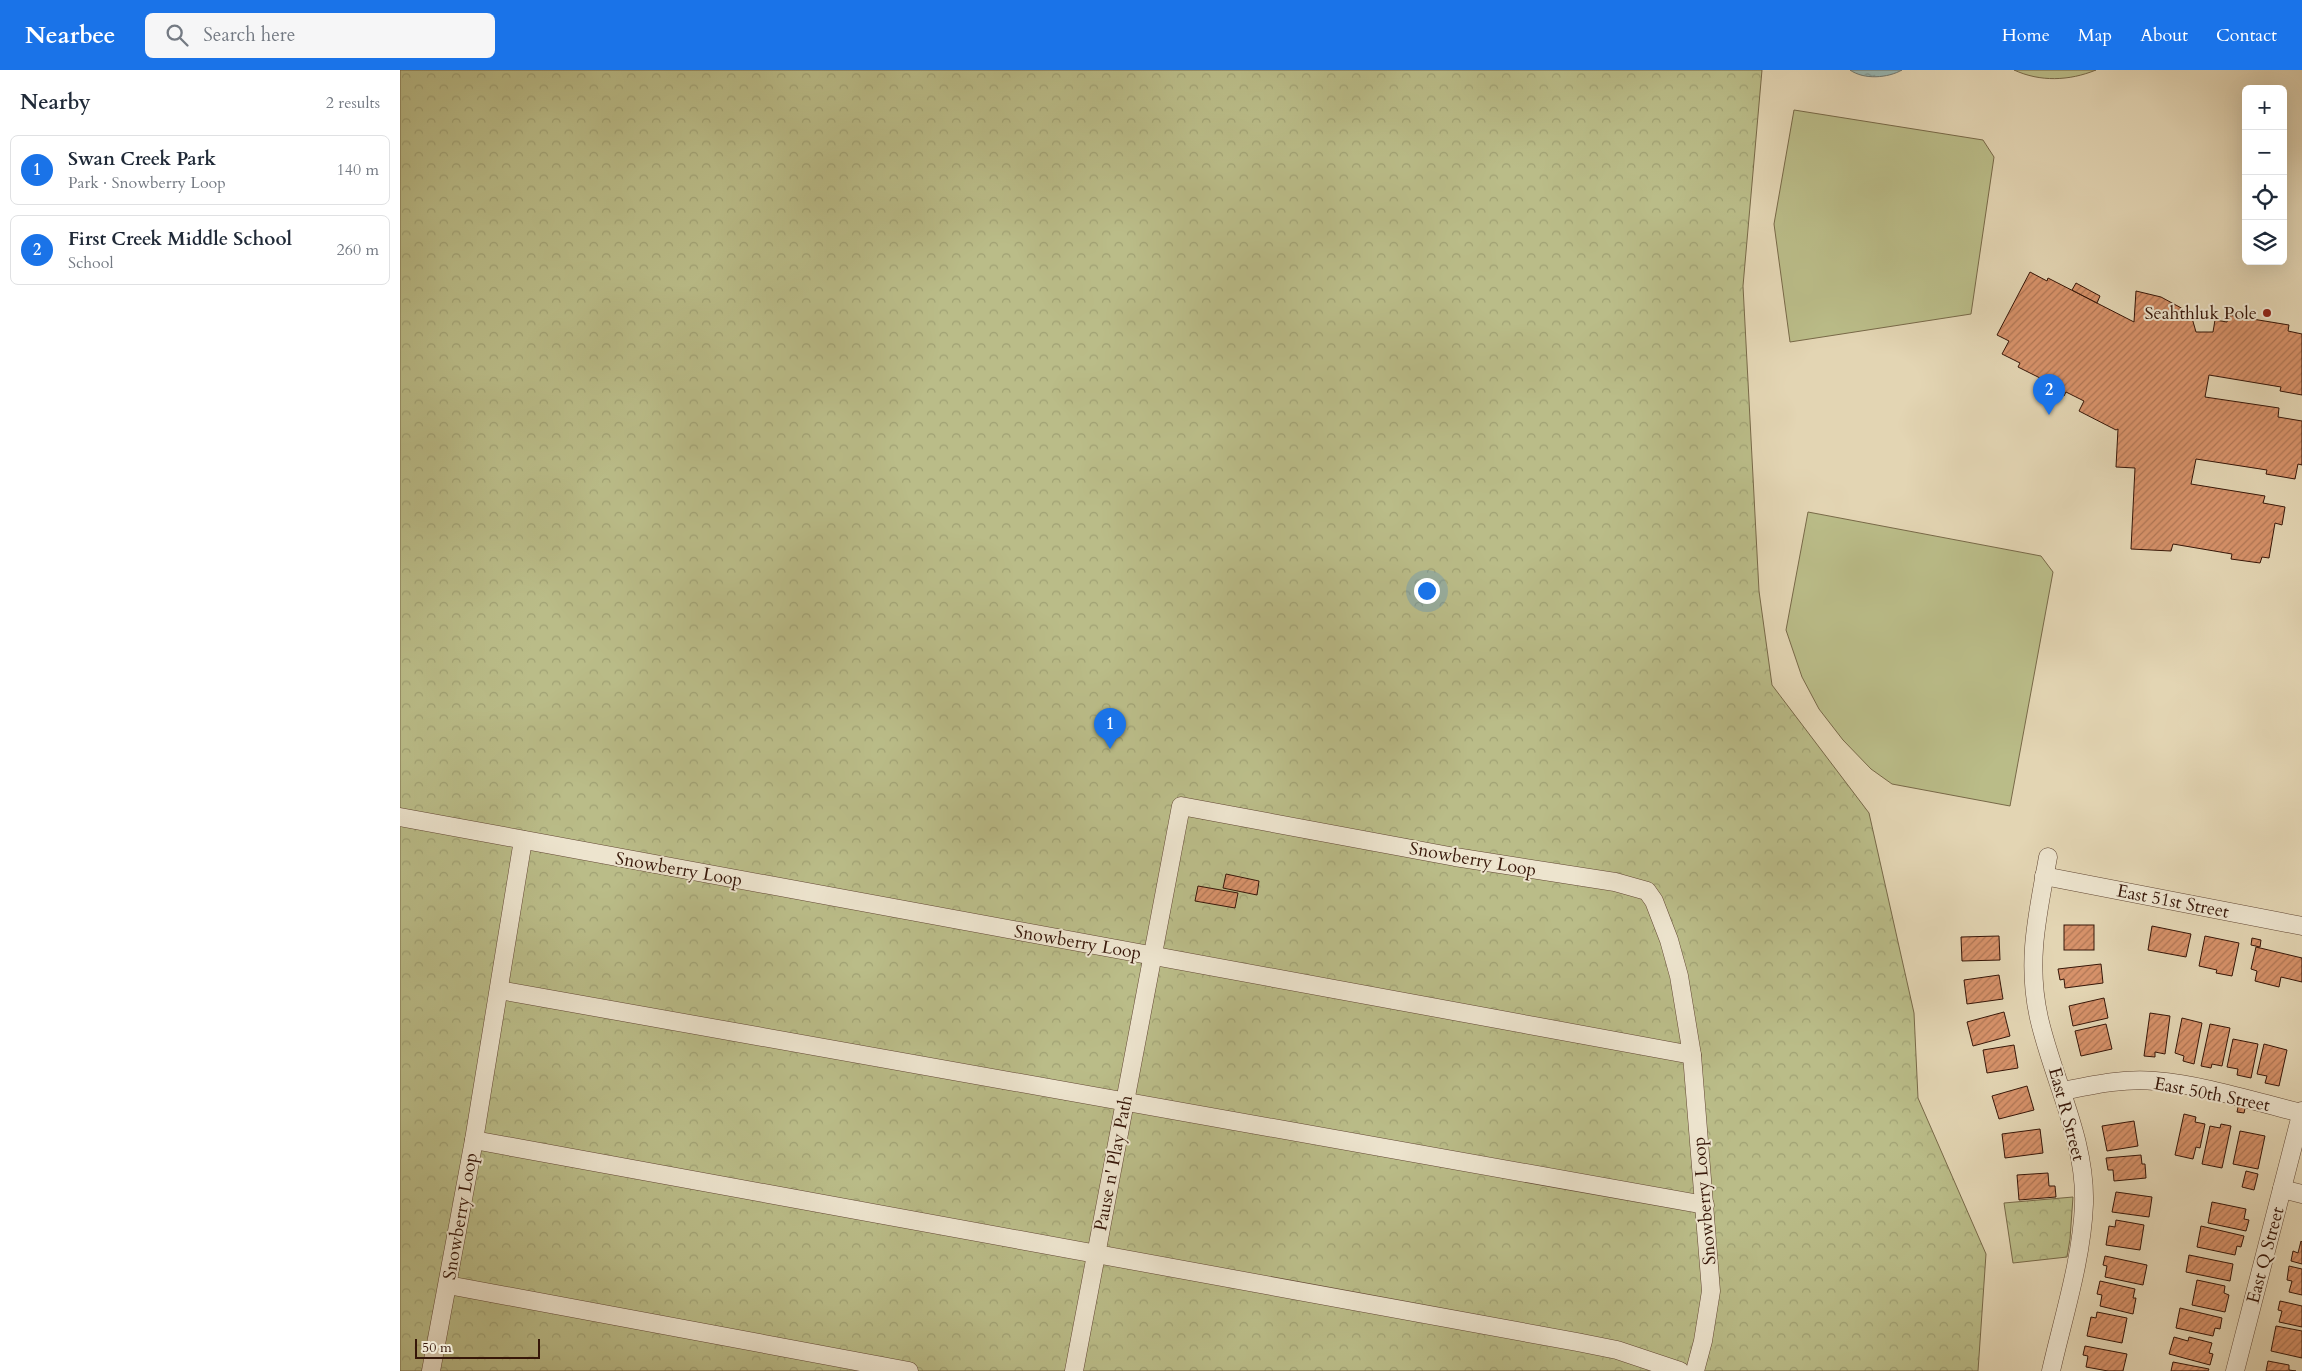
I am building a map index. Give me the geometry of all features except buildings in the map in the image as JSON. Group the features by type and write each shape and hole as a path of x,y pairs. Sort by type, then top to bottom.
{"street":[{"name":"Snowberry Loop","path":"431,1371 474,1140 523,840 1152,956 1181,806 1446,855 1628,885 1647,891 1654,901 1669,940 1685,1001 1692,1055 1711,1291 1703,1341 1695,1371"},
{"path":"400,817 523,840"},
{"name":"East R Street","path":"2048,857 2032,945 2033,977 2039,1018 2063,1091 2081,1163 2084,1204 2079,1246 2052,1371"},
{"name":"East 51st Street","path":"2044,876 2302,926"},
{"path":"1152,956 1692,1055"},
{"name":"Pause n' Play Path","path":"1074,1371 1152,956"},
{"path":"499,990 1705,1205"},
{"name":"East 50th Street","path":"2063,1091 2102,1084 2153,1080 2212,1090 2302,1112"},
{"name":"East Q Street","path":"2235,1371 2302,1112"},
{"path":"474,1140 1577,1342 1617,1350 1680,1371"},
{"path":"2282,1189 2302,1194"},
{"path":"448,1284 909,1371"}],"green space":[{"path":"400,70 1762,70 1743,286 1759,591 1772,685 1869,813 1914,1013 1918,1098 1986,1254 1978,1371 400,1371"},
{"path":"2014,70 2096,70 2086,74 2055,79 2034,77"},
{"path":"1794,110 1983,140 1994,157 1971,314 1790,342 1774,224"},
{"path":"1808,512 2041,556 2053,572 2010,806 1892,784 1871,769 1843,740 1819,709 1802,677 1786,630"},
{"path":"2073,1197 2067,1257 2013,1263 2004,1203"}],"water":[{"path":"1850,70 1902,70 1890,75 1869,77"}],"place":[{"name":"Seahthluk Pole","path":"2267,313"},
{"name":"First Creek Middle School","path":"2049,415"},
{"name":"Swan Creek Park","path":"1110,749"}]}
